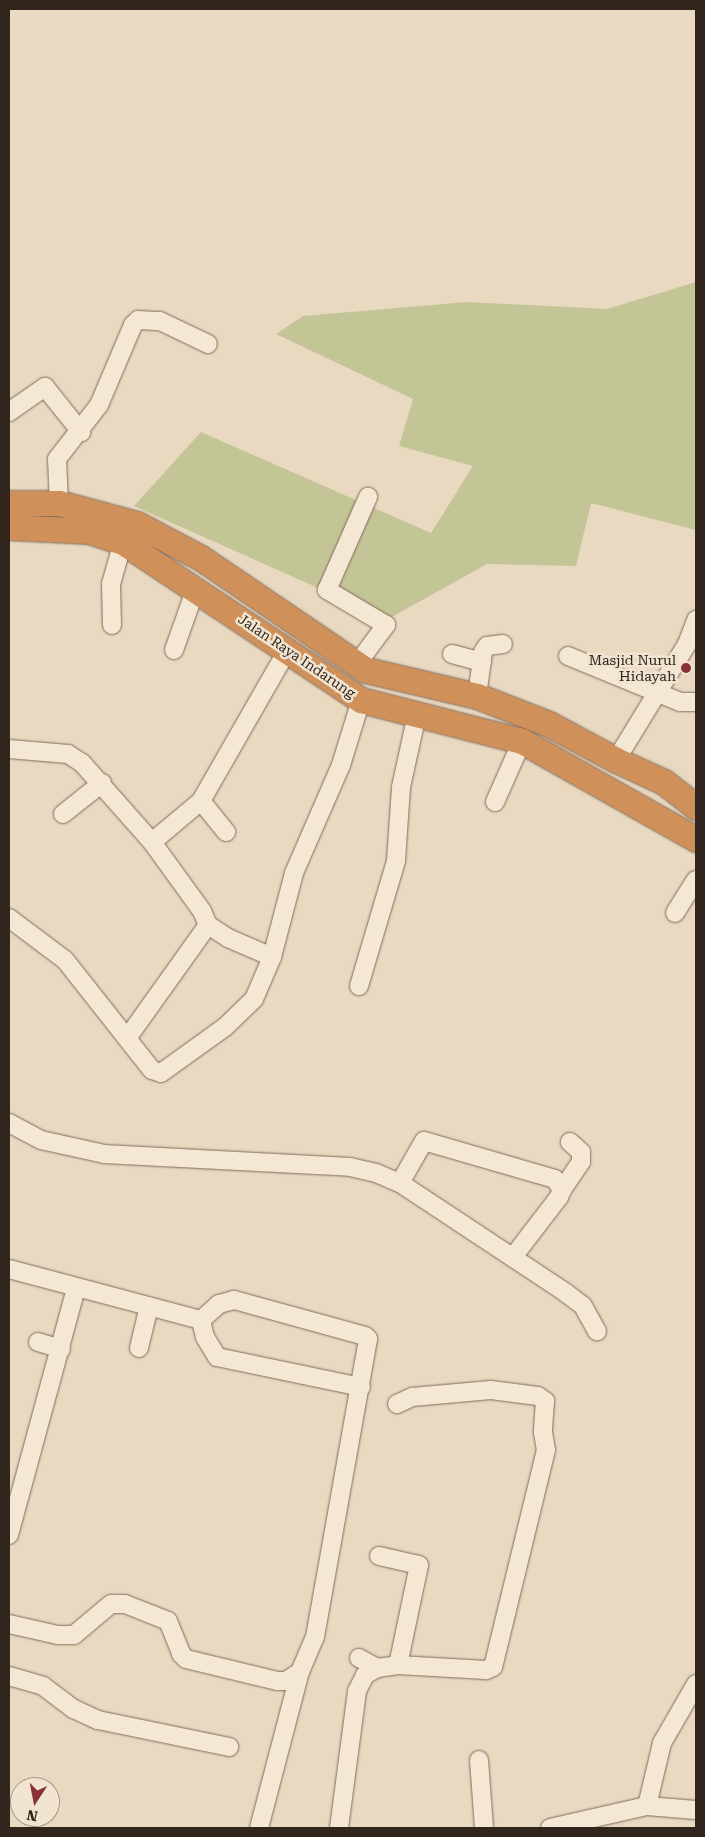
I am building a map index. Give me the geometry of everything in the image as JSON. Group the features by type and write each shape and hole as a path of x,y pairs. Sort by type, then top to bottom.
{"highway":[{"name":"Jalan Raya Indarung","path":"9,503 59,503 137,524 201,558 366,670 421,686 477,696 549,724 616,760 664,782 696,807"},
{"name":"Jalan Raya Indarung","path":"9,527 89,532 123,542 288,649 361,700 522,741 696,839"}],"street":[{"path":"59,503 57,459 81,432 99,405 122,347 138,320 160,320 208,344"},
{"path":"9,412 45,387 81,432"},
{"path":"357,664 386,625 327,590 368,497"},
{"path":"112,626 111,584 123,542"},
{"path":"174,650 196,588"},
{"path":"616,760 687,644 696,620"},
{"path":"477,696 482,662 487,646 503,644"},
{"path":"152,842 201,801 288,649"},
{"path":"452,654 482,662"},
{"path":"568,656 603,672 658,690 680,702 696,702"},
{"path":"9,918 65,960 128,1037 152,1070 161,1073 225,1027 254,999 272,958 294,873 341,765 361,700"},
{"path":"359,986 396,861 400,793 417,714"},
{"path":"495,802 522,741"},
{"path":"9,749 68,754 82,763 102,783 152,842 202,911 208,925 228,938 272,958"},
{"path":"63,814 102,783"},
{"path":"201,801 226,832"},
{"path":"675,913 696,880"},
{"path":"128,1037 208,925"},
{"path":"9,1123 41,1140 104,1154 350,1167 400,1183 583,1306 597,1332"},
{"path":"400,1183 424,1141 555,1179 562,1190"},
{"path":"513,1258 554,1206 562,1190 581,1162 581,1152 570,1142"},
{"path":"9,1269 201,1320"},
{"path":"9,1535 76,1288"},
{"path":"201,1320 220,1304 234,1300 365,1336 368,1339 361,1387 315,1637 300,1672 259,1828"},
{"path":"139,1348 149,1306"},
{"path":"201,1320 205,1337 217,1356 361,1387"},
{"path":"38,1342 61,1348"},
{"path":"339,1828 357,1691 365,1675 377,1668 398,1665 486,1670 493,1666 546,1450 543,1432 545,1401 538,1396 491,1390 412,1396 398,1404"},
{"path":"379,1556 420,1565 398,1665"},
{"path":"9,1624 58,1635 74,1635 111,1604 125,1604 168,1621 186,1659 277,1681 286,1681 300,1672"},
{"path":"359,1658 377,1668"},
{"path":"9,1676 42,1686 74,1709 98,1720 229,1747"},
{"path":"647,1806 662,1743 696,1684"},
{"path":"479,1760 484,1828"},
{"path":"550,1828 647,1806 696,1810"}],"green space":[{"path":"696,282 696,530 591,503 576,566 487,564 388,619 134,506 201,432 431,533 473,466 399,446 413,399 276,334 303,316 467,302 607,309"}],"place":[{"name":"Masjid Nurul Hidayah","path":"686,668"}]}
